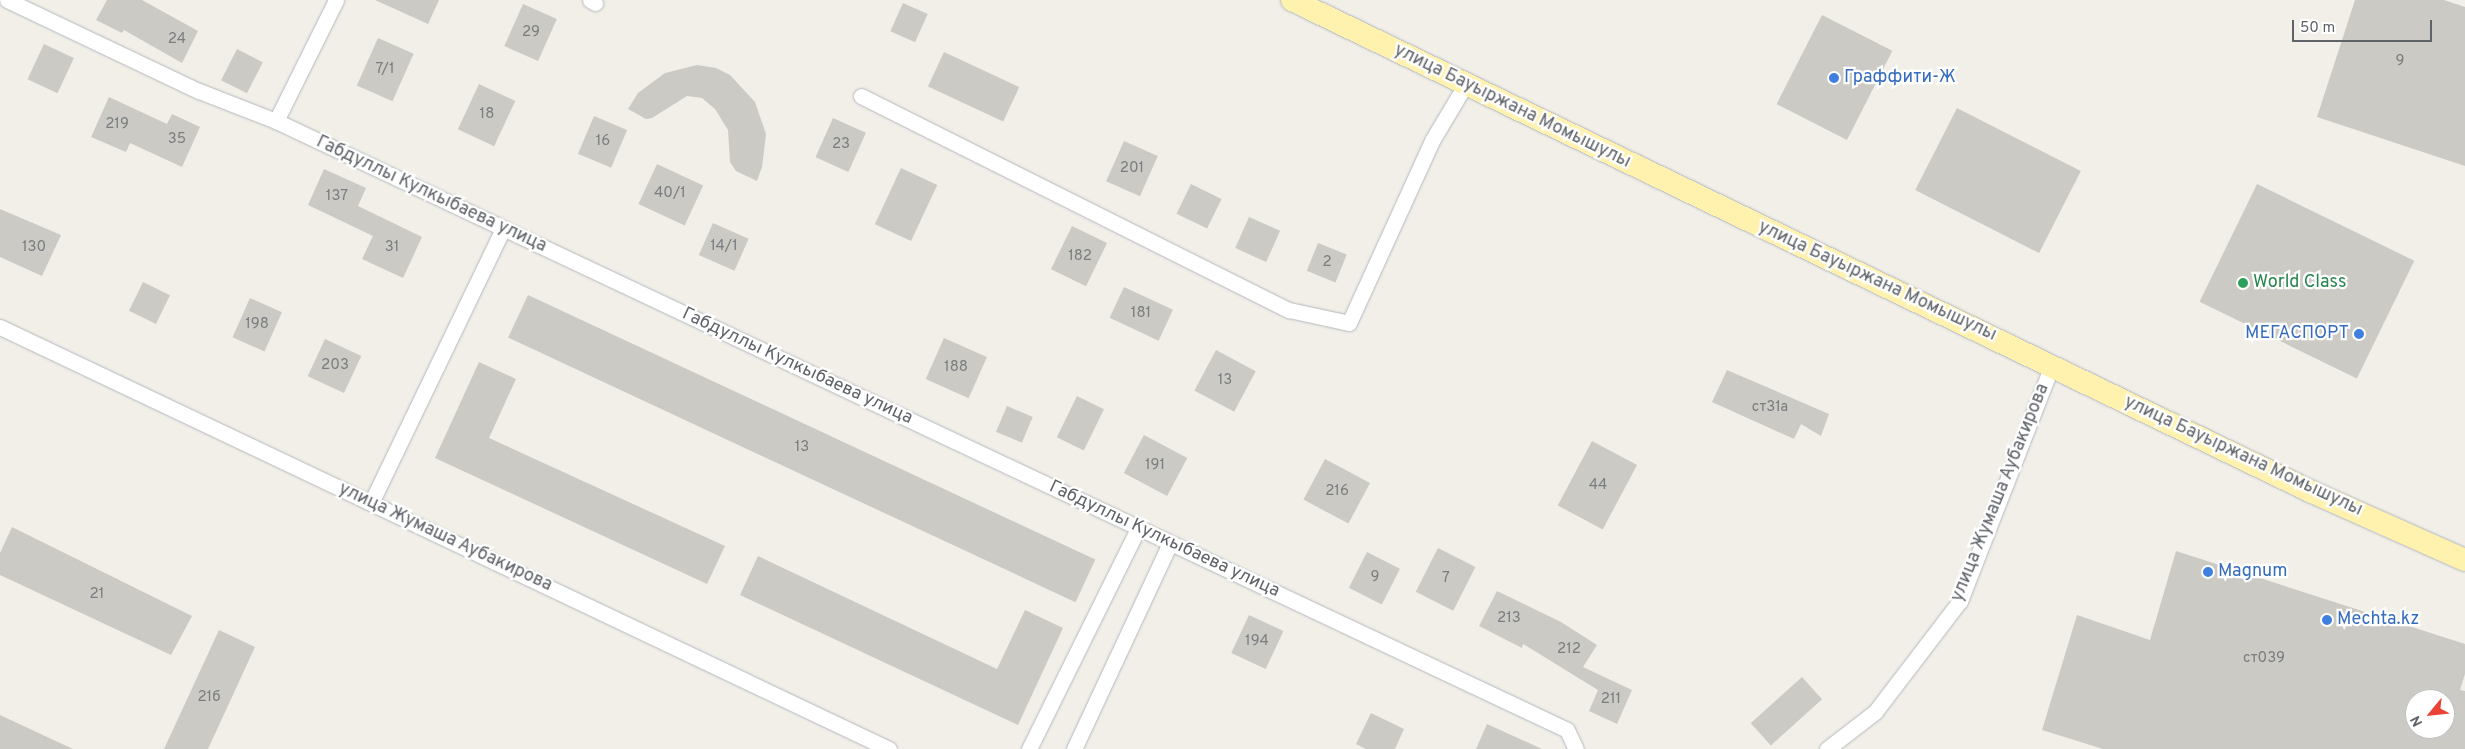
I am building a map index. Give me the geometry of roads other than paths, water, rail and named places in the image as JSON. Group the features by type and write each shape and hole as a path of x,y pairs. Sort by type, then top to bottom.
{"main road":[{"name":"улица Бауыржана Момышулы","path":"1292,0 1467,82 1629,165 2005,342 2051,367 2312,492 2465,560"}],"street":[{"name":"Габдуллы Кулкыбаева улица","path":"7,0 199,91 276,121 1567,730 1576,749"},
{"path":"276,121 336,0"},
{"path":"861,96 1289,310 1350,323 1433,139 1467,82"},
{"path":"371,503 503,229"},
{"name":"улица Жумаша Аубакирова","path":"0,327 889,749"},
{"name":"улица Жумаша Аубакирова","path":"1827,749 1875,712 1960,601 2051,367"},
{"path":"1029,749 1138,528"},
{"path":"1074,749 1170,544"}],"place":[{"name":"Граффити-Ж","path":"1834,78"},
{"name":"World Class","path":"2243,283"},
{"name":"МЕГАСПОРТ","path":"2359,334"},
{"name":"Magnum","path":"2208,572"},
{"name":"Mechta.kz","path":"2327,620"}]}
